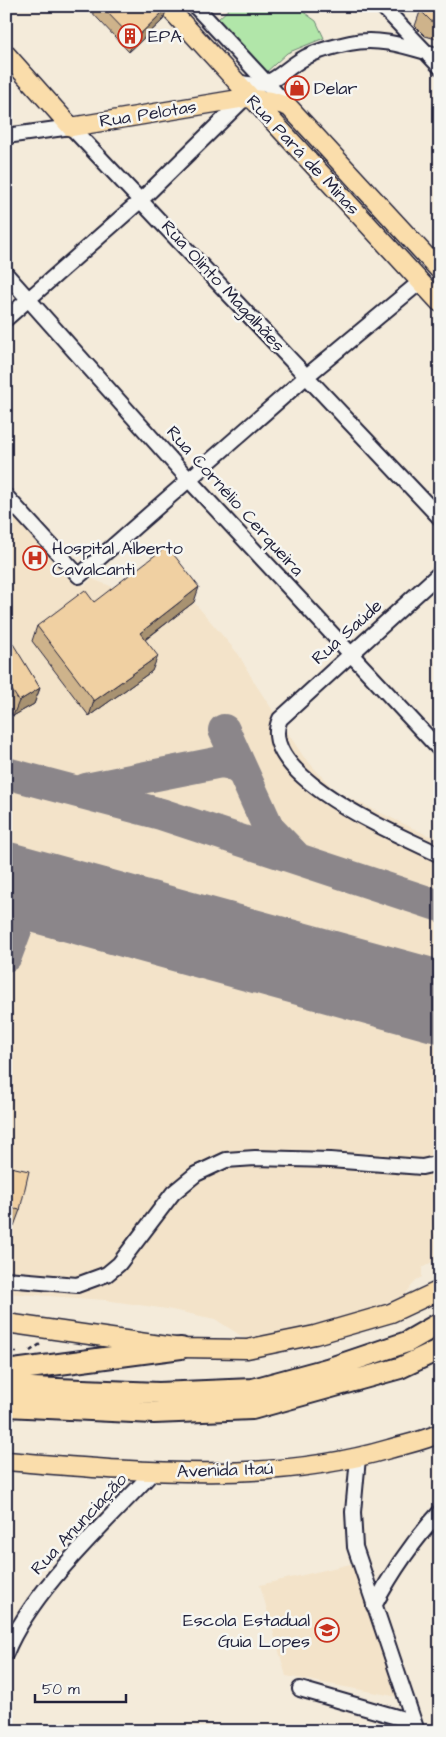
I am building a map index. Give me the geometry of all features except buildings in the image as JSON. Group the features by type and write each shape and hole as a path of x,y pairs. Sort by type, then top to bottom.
{"highway":[{"path":"6,1387 159,1393 252,1389 328,1369 407,1342 440,1323"},
{"path":"6,1371 181,1348"},
{"path":"6,1406 154,1413 252,1409 400,1368 440,1349"}],"main road":[{"name":"Rua Pará de Minas","path":"167,6 248,98 440,303"},
{"name":"Rua Olinto Magalhães","path":"6,54 71,127"},
{"name":"Rua Pelotas","path":"71,127 248,98 271,101 289,107"},
{"name":"Rua Pará de Minas","path":"289,107 440,271"},
{"path":"6,1323 181,1348 248,1349 315,1336 391,1313 440,1290"},
{"name":"Avenida Itaú","path":"6,1461 152,1473 283,1468 358,1458 440,1433"}],"street":[{"name":"Rua Pará de Minas","path":"195,6 289,107"},
{"path":"382,6 433,54 440,67"},
{"path":"235,81 253,86 268,84 309,55 351,42 402,44 433,54"},
{"path":"6,319 141,200 248,98"},
{"name":"Rua Pelotas","path":"6,136 71,127"},
{"name":"Rua Olinto Magalhães","path":"71,127 308,375 440,518"},
{"name":"Rua Cornélio Cerqueira","path":"6,274 190,481 440,750"},
{"path":"6,496 80,576 308,375 420,282"},
{"name":"Rua Saúde","path":"440,574 280,719 277,726 277,742 290,761 316,788 342,807 440,855"},
{"path":"6,1279 77,1285 107,1274 119,1264 174,1193 196,1174 226,1160 255,1158 330,1160 422,1167 440,1163"},
{"path":"358,1458 354,1512 356,1547 374,1606 416,1726"},
{"name":"Rua Anunciação","path":"6,1653 12,1638 43,1591 152,1473"},
{"path":"374,1606 403,1556 440,1512"},
{"path":"300,1689 416,1726"}],"shaded area":[{"path":"6,496 79,576 84,586 92,579 113,587 143,574 194,602 239,655 254,682 303,756 335,791 427,835 440,838 440,1257 422,1268 422,1277 416,1280 405,1295 360,1315 307,1328 246,1339 215,1319 167,1309 105,1300 6,1293"},
{"name":"Escola Estadual Guia Lopes","path":"359,1562 404,1698 286,1676 260,1585"}],"green space":[{"path":"232,6 295,6 316,21 324,38 287,53 263,75 217,20"}],"taxiway":[{"path":"224,730 269,829 296,857"},
{"path":"86,789 221,762 232,764 243,772"},
{"path":"6,773 161,814 440,906"},
{"path":"6,956 26,903 21,887"}],"runway":[{"path":"6,883 440,1002"}],"place":[{"name":"EPA","path":"130,36"},
{"name":"Delar","path":"297,88"},
{"name":"Hospital Alberto Cavalcanti","path":"35,558"},
{"name":"Escola Estadual Guia Lopes","path":"327,1630"}]}
